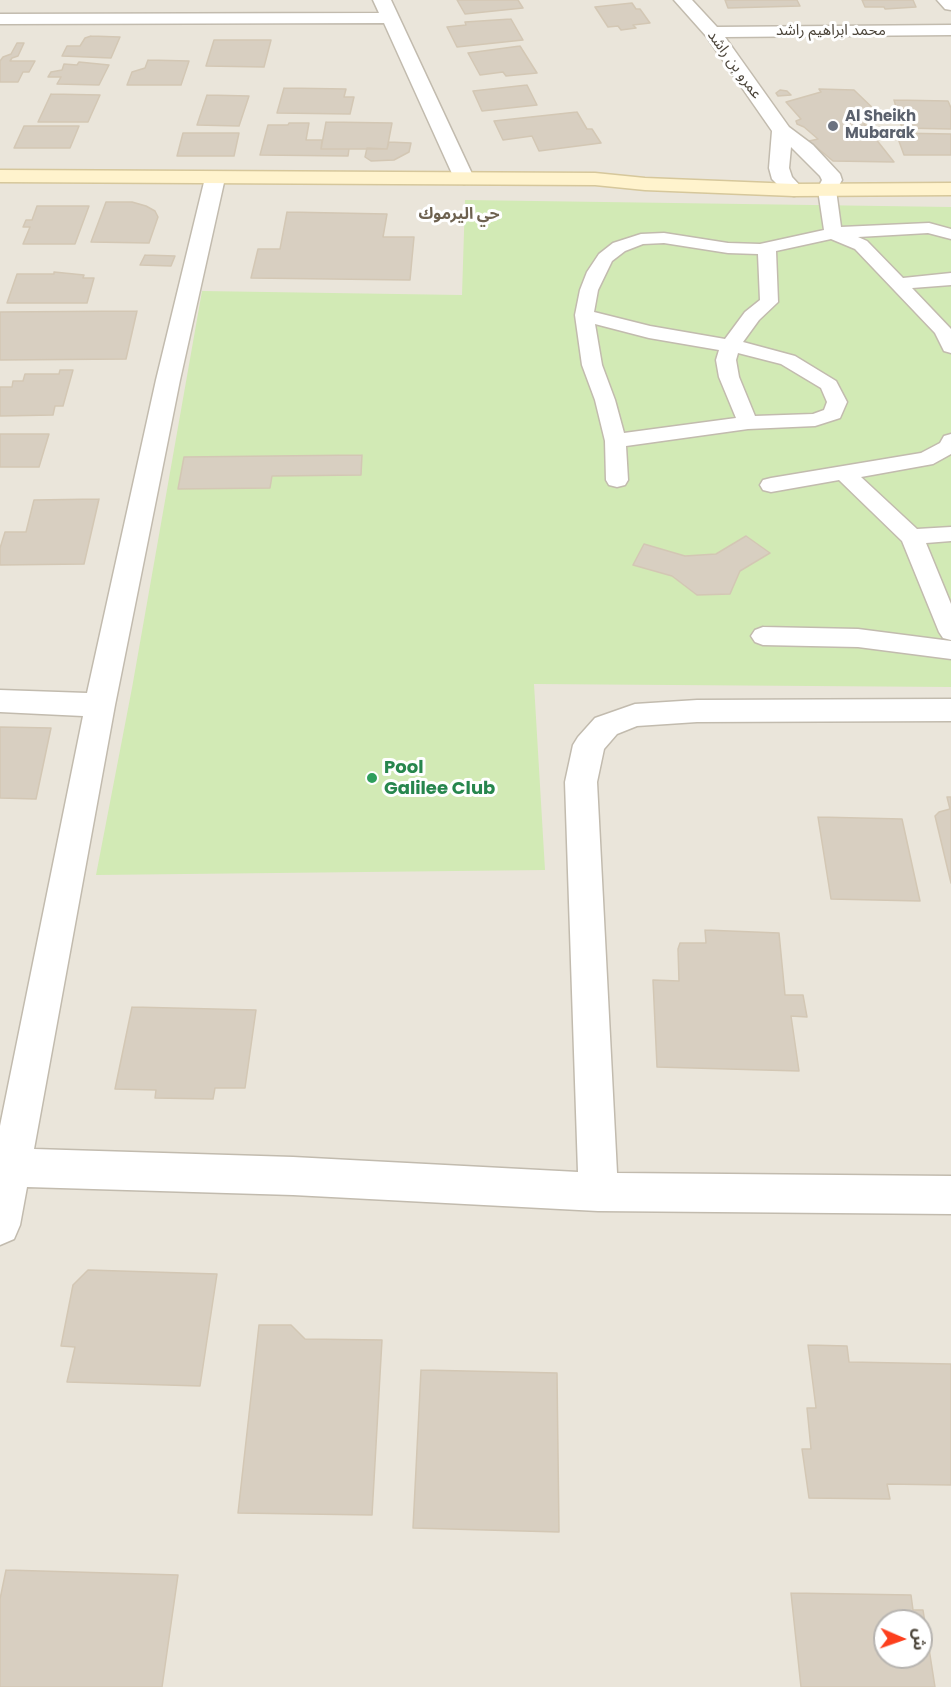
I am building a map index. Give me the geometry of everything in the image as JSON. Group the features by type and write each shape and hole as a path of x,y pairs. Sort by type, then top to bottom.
{"street":[{"path":"126,0 129,19"},
{"path":"382,0 464,178"},
{"name":"عمرو بن راشد","path":"683,0 712,32 782,131 806,149 826,169"},
{"path":"946,0 951,5"},
{"path":"0,19 390,18"},
{"name":"محمد ابراهيم راشد","path":"712,32 951,30"},
{"path":"782,131 779,168 783,179 794,190"},
{"path":"0,176 595,178 779,168 826,169 884,176 951,179"},
{"path":"826,169 832,180 827,190"},
{"path":"0,1225 6,1167 100,705 168,380 216,177"},
{"path":"595,178 645,184 794,190 951,189"},
{"path":"0,701 100,705"},
{"path":"597,1191 581,783 589,745 606,726 635,715 697,711 951,710"},
{"path":"6,1167 293,1176 597,1191 951,1195"}],"lane":[{"path":"827,190 833,232"},
{"path":"617,480 615,441 605,400 592,365 584,315 589,290 596,272 605,258 619,247 641,239 664,238 728,248 767,247 833,232 904,228 929,228 951,234"},
{"path":"833,232 861,245 943,331 951,347"},
{"path":"748,423 729,377 726,360 730,346 752,316 769,302 767,247"},
{"path":"897,284 951,279"},
{"path":"584,315 649,332 730,346 788,360 829,385 837,402 833,414 815,420 748,423 615,441"},
{"path":"771,485 926,459 949,447 951,441"},
{"path":"845,474 912,537 951,632"},
{"path":"912,537 951,534"},
{"path":"763,636 858,638 951,650"}],"shaded area":[{"path":"0,0 951,0 951,1687 0,1687"}],"green space":[{"path":"465,200 951,207 951,687 534,684 545,870 96,875 132,688 202,291 462,295"}],"building":[{"path":"457,0 518,0 523,8 465,14"},
{"path":"725,0 797,0 800,6 728,8"},
{"path":"862,0 913,0 916,7 885,9 884,7 865,7"},
{"path":"632,3 636,9 640,9 650,23 633,25 636,28 621,30 618,26 608,27 595,7"},
{"path":"511,19 523,40 457,47 447,27 466,25 465,22"},
{"path":"91,36 120,37 111,58 62,56 67,46 80,46 85,38"},
{"path":"214,40 271,40 264,67 206,66"},
{"path":"17,43 24,43 18,56 10,61 35,61 29,72 23,72 18,82 0,82 0,61 11,54"},
{"path":"520,46 537,73 506,76 503,72 480,75 468,53"},
{"path":"148,60 189,61 181,85 127,85 132,72 145,68"},
{"path":"79,62 109,65 99,85 57,84 61,77 48,77 51,72 62,70 64,64 77,65"},
{"path":"527,85 537,105 482,111 473,91"},
{"path":"284,88 346,89 344,97 354,97 350,114 277,113"},
{"name":"Al Sheikh Mubarak","path":"819,89 854,90 879,114 873,115 878,123 864,124 894,162 833,161 809,141 818,139 797,124 796,121 801,119 786,102 821,92"},
{"path":"780,90 787,91 791,95 778,96 776,93"},
{"path":"51,94 100,95 88,122 38,122"},
{"path":"207,95 249,96 239,126 197,125"},
{"path":"894,100 948,101 951,108 951,129 902,128"},
{"path":"577,112 587,129 592,129 601,143 539,151 532,136 503,140 494,121"},
{"path":"326,122 392,123 387,149 321,149"},
{"path":"289,123 309,123 306,140 322,140 321,149 349,149 348,156 260,155 268,125 288,125"},
{"path":"24,126 79,126 70,148 14,148"},
{"path":"183,133 239,133 234,156 177,156"},
{"path":"896,133 951,134 951,155 904,155"},
{"path":"389,142 411,143 409,152 394,160 371,161 365,157 367,148 387,149"},
{"path":"106,202 132,202 155,211 158,217 149,243 91,242"},
{"path":"37,206 89,206 75,244 23,244 30,227 23,227 26,220 32,220"},
{"path":"287,212 387,214 383,237 414,237 410,280 251,278 258,249 280,249"},
{"path":"145,255 175,256 171,266 140,265"},
{"path":"54,272 94,278 87,303 7,303 17,274 54,274"},
{"path":"137,311 126,359 0,360 0,312"},
{"path":"60,370 73,370 63,406 55,406 53,415 0,416 0,387 12,387 13,381 23,381 25,374 59,374"},
{"path":"0,434 49,434 39,467 0,467"},
{"path":"362,455 361,475 272,476 270,488 178,489 184,457"},
{"path":"99,499 84,564 0,565 0,548 5,532 26,532 34,500"},
{"path":"746,536 770,553 740,571 730,594 697,595 672,576 633,565 644,544 685,556 716,554"},
{"path":"0,727 51,728 36,799 0,798"},
{"path":"947,797 951,797 951,883 935,816 939,812 950,809"},
{"path":"818,817 902,819 920,901 831,899"},
{"path":"705,930 779,933 785,995 803,995 807,1017 791,1016 799,1071 657,1067 653,980 679,981 678,949 680,943 706,943"},
{"path":"132,1007 256,1010 245,1088 215,1088 213,1099 155,1098 156,1090 115,1089"},
{"path":"88,1270 217,1274 200,1386 67,1382 75,1347 61,1346 73,1285"},
{"path":"259,1325 291,1325 305,1339 382,1340 372,1515 238,1513"},
{"path":"808,1345 847,1346 849,1362 951,1364 951,1485 887,1484 890,1499 809,1498 802,1449 811,1449 807,1408 816,1408"},
{"path":"421,1370 557,1373 559,1532 413,1528"},
{"path":"6,1570 178,1575 162,1687 0,1687 0,1599"},
{"path":"791,1593 911,1595 913,1609 873,1609 873,1669 932,1669 935,1687 801,1687"}],"place":[{"name":"Al Sheikh Mubarak","path":"833,126"},
{"name":"Pool Galilee Club","path":"372,778"}],"district":[{"name":"حي اليرموك","path":"459,215"}]}
